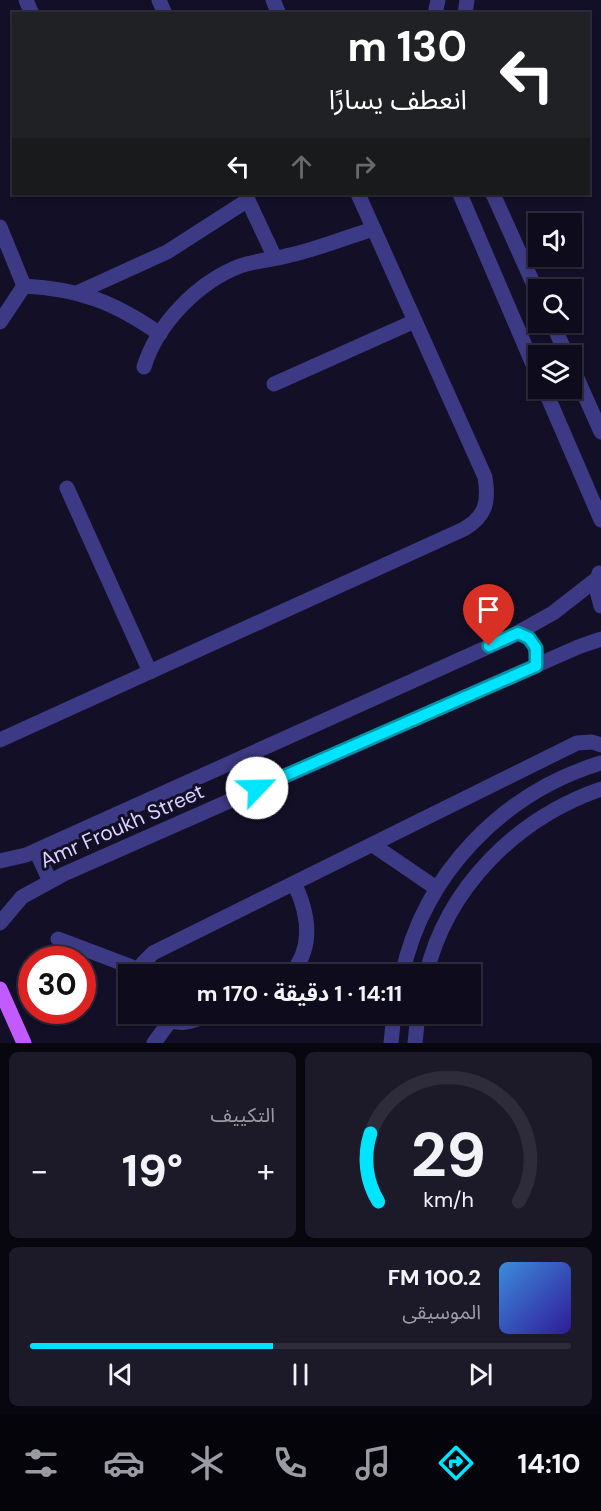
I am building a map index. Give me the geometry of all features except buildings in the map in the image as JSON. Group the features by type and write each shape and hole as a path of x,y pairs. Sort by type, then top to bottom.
{"main road":[{"path":"0,989 25,1042"}],"street":[{"path":"0,740 464,529 484,512 488,496 485,477 358,195"},
{"path":"460,195 528,353"},
{"path":"493,195 531,279"},
{"path":"80,292 167,252 247,197 275,258"},
{"path":"0,227 24,286"},
{"path":"144,367 160,334 177,311 216,279 239,267 289,256 374,229"},
{"path":"24,286 80,292 98,298 132,314 160,334"},
{"path":"0,322 24,286"},
{"path":"274,384 415,321"},
{"path":"582,389 601,432"},
{"path":"549,399 599,513"},
{"path":"67,488 150,672"},
{"path":"599,573 597,591 601,606"},
{"name":"Amr Froukh Street","path":"0,861 36,851 518,633 553,613 599,573"},
{"path":"518,633 529,638 536,648 536,666"},
{"name":"Amr Froukh Street","path":"0,923 22,897 50,881 601,639"},
{"path":"142,964 153,953 295,885 577,743 592,742 601,745"},
{"path":"406,964 417,928 436,888 472,843 514,805 547,785 601,763"},
{"path":"430,964 447,919 471,881 501,847 537,819 576,798 601,789"},
{"path":"373,845 436,888"},
{"path":"36,851 50,881"},
{"path":"295,885 306,911 308,925 305,950 297,964"},
{"path":"58,939 118,964"},
{"path":"154,1043 162,1024"},
{"path":"391,1043 393,1024"},
{"path":"416,1043 417,1024"}],"route":[{"path":"257,788 536,666 536,648 533,642 523,635 518,633 489,646"}]}
